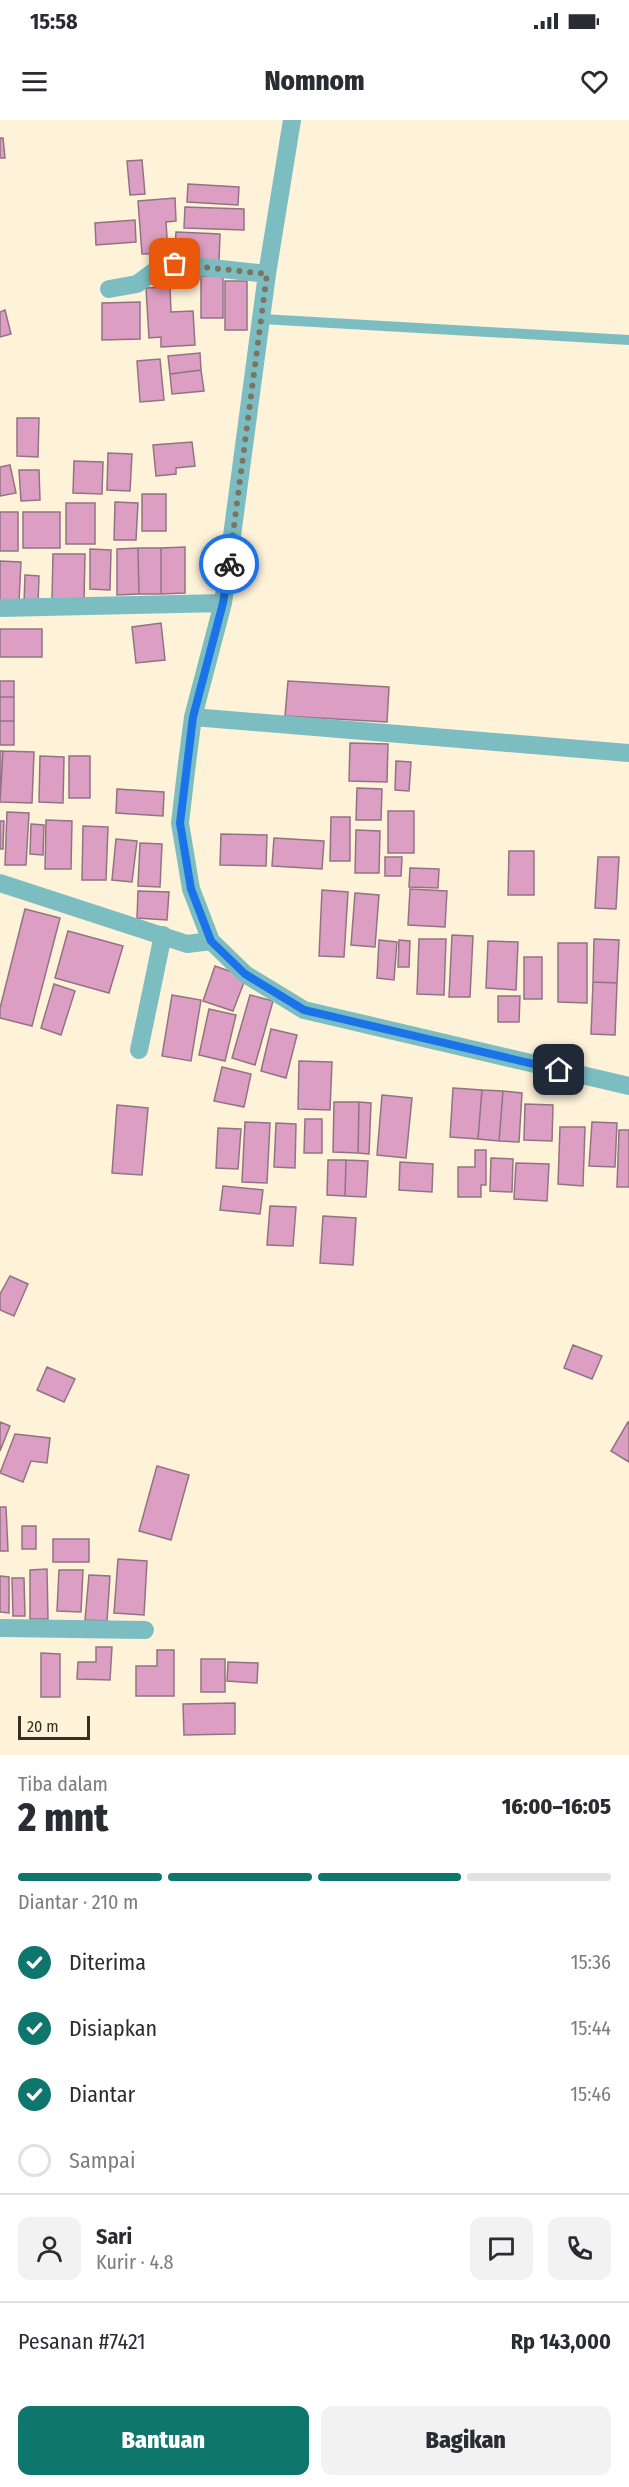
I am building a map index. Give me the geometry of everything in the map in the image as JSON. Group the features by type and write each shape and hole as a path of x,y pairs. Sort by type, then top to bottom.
{"street":[{"path":"292,120 267,274 271,319 223,603 193,717 180,823 191,889 211,941 245,974 304,1010 629,1086"},
{"path":"109,289 137,284 160,267 175,264 267,274"},
{"path":"0,608 223,603"},
{"path":"193,717 629,753"},
{"path":"0,883 187,944 211,941"},
{"path":"139,1050 163,935"},
{"path":"0,1628 145,1630"}],"lane":[{"path":"271,319 629,340"}],"building":[{"path":"0,138 3,138 5,158 0,158"},
{"path":"142,160 145,194 130,195 127,161"},
{"path":"188,184 239,187 238,205 187,202"},
{"path":"175,198 176,221 166,222 168,253 142,254 138,201"},
{"path":"185,207 244,209 244,230 184,228"},
{"path":"135,220 136,242 96,245 95,223"},
{"path":"176,232 220,234 219,262 174,260"},
{"path":"201,276 223,276 223,318 201,318"},
{"path":"225,281 247,281 247,330 225,330"},
{"path":"170,287 171,312 193,311 195,345 161,347 161,337 149,338 146,288"},
{"path":"140,302 140,339 102,340 102,303"},
{"path":"5,310 11,334 0,337 0,312"},
{"path":"200,353 201,370 170,374 168,356"},
{"path":"160,359 164,400 140,402 137,361"},
{"path":"201,370 204,391 172,394 170,374"},
{"path":"17,418 39,418 38,457 17,456"},
{"path":"192,442 195,466 176,468 176,474 156,476 153,445"},
{"path":"108,453 132,454 130,491 107,490"},
{"path":"74,461 103,462 102,494 73,493"},
{"path":"10,465 16,493 0,496 0,467"},
{"path":"19,470 39,470 40,500 21,501"},
{"path":"142,494 166,494 166,531 142,531"},
{"path":"115,502 138,503 136,540 114,540"},
{"path":"66,503 95,503 95,544 66,544"},
{"path":"0,512 18,512 18,551 0,551"},
{"path":"23,512 60,512 60,548 23,548"},
{"path":"185,547 185,593 161,594 161,548"},
{"path":"138,548 161,548 161,594 139,594"},
{"path":"138,548 139,594 117,595 117,549"},
{"path":"90,549 111,550 110,590 90,589"},
{"path":"53,554 85,554 84,601 52,600"},
{"path":"0,561 21,562 19,601 0,601"},
{"path":"25,575 39,576 38,605 24,604"},
{"path":"161,623 165,660 136,663 132,627"},
{"path":"0,629 42,629 42,657 0,657"},
{"path":"0,681 14,681 14,697 0,697"},
{"path":"288,681 389,687 387,722 285,716"},
{"path":"0,697 14,697 14,721 0,721"},
{"path":"0,721 14,721 14,745 0,745"},
{"path":"350,743 388,744 387,782 349,781"},
{"path":"0,751 3,751 0,802"},
{"path":"3,751 34,752 32,803 0,802"},
{"path":"40,756 64,757 63,803 39,802"},
{"path":"69,756 90,756 90,798 69,798"},
{"path":"396,761 411,762 409,791 395,790"},
{"path":"357,788 382,789 381,820 356,820"},
{"path":"117,789 164,792 163,816 116,813"},
{"path":"388,811 414,811 414,853 388,853"},
{"path":"7,812 29,813 26,865 5,865"},
{"path":"331,817 350,817 350,861 330,861"},
{"path":"46,820 72,821 71,869 45,869"},
{"path":"0,821 4,821 3,849 0,849"},
{"path":"31,824 44,825 43,855 30,854"},
{"path":"83,826 108,827 106,880 82,880"},
{"path":"356,830 380,831 379,873 355,873"},
{"path":"221,834 267,835 266,866 220,865"},
{"path":"274,838 324,841 322,869 272,866"},
{"path":"116,839 137,841 132,882 112,880"},
{"path":"140,843 162,844 160,887 138,886"},
{"path":"509,851 534,851 534,895 508,895"},
{"path":"385,857 402,857 401,876 385,876"},
{"path":"598,857 619,857 616,909 595,908"},
{"path":"410,868 439,869 438,888 409,887"},
{"path":"410,889 447,891 445,927 408,925"},
{"path":"322,890 348,892 344,957 319,956"},
{"path":"138,891 169,892 167,920 137,918"},
{"path":"355,893 379,895 375,947 351,945"},
{"path":"25,909 60,918 32,1026 0,1018 0,1008"},
{"path":"68,931 123,946 109,993 55,978"},
{"path":"452,935 473,936 470,997 449,997"},
{"path":"419,939 446,939 444,995 417,994"},
{"path":"594,939 619,940 617,983 593,982"},
{"path":"379,940 397,942 394,980 377,978"},
{"path":"399,940 410,941 409,967 398,967"},
{"path":"488,941 518,942 516,990 486,988"},
{"path":"558,943 587,943 587,1003 558,1002"},
{"path":"524,957 542,957 542,999 524,999"},
{"path":"215,966 246,977 233,1011 203,1001"},
{"path":"593,982 617,983 615,1035 591,1034"},
{"path":"54,984 75,991 61,1035 41,1028"},
{"path":"172,995 201,1000 191,1061 162,1056"},
{"path":"250,995 273,1001 255,1065 232,1058"},
{"path":"498,996 520,996 519,1022 498,1022"},
{"path":"209,1009 236,1015 225,1061 199,1055"},
{"path":"271,1029 297,1035 286,1078 261,1071"},
{"path":"299,1061 332,1062 330,1110 298,1109"},
{"path":"222,1067 251,1074 244,1107 214,1101"},
{"path":"453,1088 482,1090 478,1139 450,1137"},
{"path":"482,1090 503,1091 499,1141 478,1139"},
{"path":"503,1091 522,1093 519,1142 499,1141"},
{"path":"382,1095 412,1098 406,1158 377,1155"},
{"path":"334,1102 359,1102 358,1153 333,1152"},
{"path":"359,1102 371,1103 369,1154 358,1153"},
{"path":"525,1104 553,1105 552,1141 524,1140"},
{"path":"117,1105 148,1108 142,1175 112,1173"},
{"path":"305,1119 322,1119 322,1153 304,1153"},
{"path":"245,1122 270,1123 267,1183 242,1182"},
{"path":"592,1122 617,1123 615,1167 589,1166"},
{"path":"276,1123 296,1124 295,1168 274,1167"},
{"path":"560,1127 585,1127 583,1186 558,1184"},
{"path":"218,1128 241,1129 238,1169 216,1168"},
{"path":"619,1130 629,1130 629,1187 617,1187"},
{"path":"475,1150 486,1150 486,1185 481,1185 481,1197 458,1197 458,1167 475,1167"},
{"path":"491,1158 513,1159 512,1192 490,1191"},
{"path":"328,1160 346,1160 345,1196 327,1195"},
{"path":"346,1160 368,1161 366,1197 345,1196"},
{"path":"400,1162 433,1164 432,1192 399,1190"},
{"path":"516,1163 549,1164 547,1201 514,1199"},
{"path":"223,1186 263,1190 260,1214 220,1210"},
{"path":"270,1206 296,1207 293,1246 267,1245"},
{"path":"323,1216 356,1218 353,1265 320,1263"},
{"path":"10,1276 28,1284 14,1316 0,1310 0,1294"},
{"path":"573,1345 602,1356 592,1379 564,1368"},
{"path":"47,1367 75,1379 64,1402 37,1390"},
{"path":"0,1422 10,1426 0,1451"},
{"path":"629,1422 629,1462 611,1451"},
{"path":"15,1434 50,1438 47,1463 31,1461 23,1482 0,1473"},
{"path":"157,1466 189,1475 171,1540 139,1531"},
{"path":"0,1507 6,1507 8,1551 0,1551"},
{"path":"22,1526 36,1526 36,1549 22,1549"},
{"path":"53,1539 89,1539 89,1562 53,1562"},
{"path":"118,1559 147,1561 144,1615 114,1613"},
{"path":"47,1569 48,1619 30,1619 30,1570"},
{"path":"59,1570 83,1570 81,1612 57,1611"},
{"path":"89,1575 110,1576 107,1621 85,1620"},
{"path":"0,1576 9,1577 9,1613 0,1612"},
{"path":"12,1578 24,1578 25,1616 13,1616"},
{"path":"96,1647 112,1647 110,1680 77,1679 78,1662 96,1662"},
{"path":"157,1650 174,1650 174,1696 136,1696 136,1666 157,1666"},
{"path":"41,1653 60,1654 60,1697 41,1697"},
{"path":"201,1659 225,1659 225,1692 201,1692"},
{"path":"228,1662 258,1663 257,1683 227,1681"},
{"path":"235,1703 235,1734 184,1735 183,1704"}],"way so far":[{"path":"175,264 267,274 229,564"}],"route":[{"path":"229,564 223,603 193,717 180,823 191,889 211,941 245,974 304,1010 559,1070"}]}
